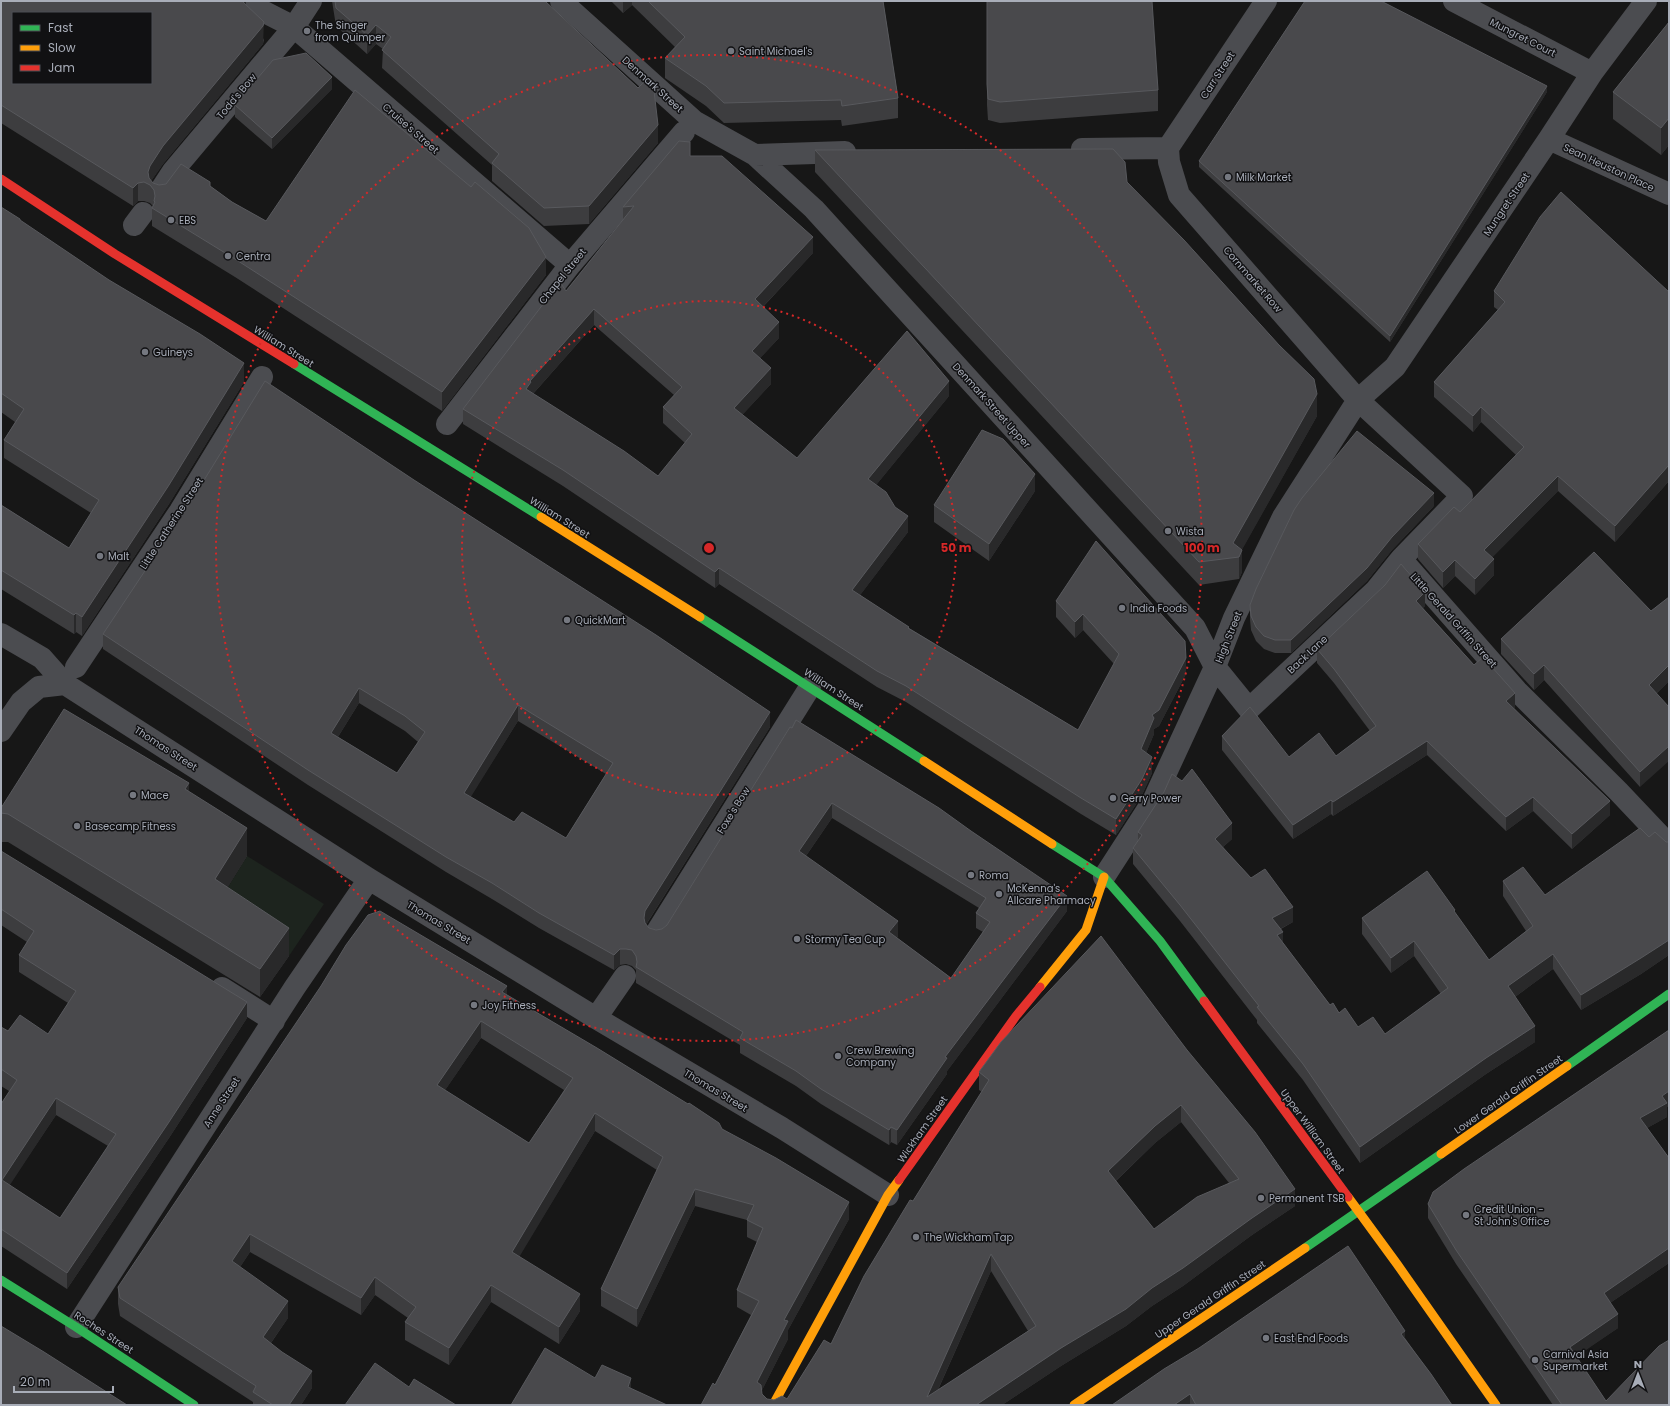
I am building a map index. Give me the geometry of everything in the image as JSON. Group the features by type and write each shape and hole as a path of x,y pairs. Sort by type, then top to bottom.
{"main road":[{"name":"William Street","path":"1,179 115,254 429,447 810,687 1104,877"},
{"name":"Wickham Street","path":"773,1405 888,1195 1016,1016 1086,930 1104,877"},
{"name":"Upper William Street","path":"1104,877 1160,941 1359,1211 1496,1405"},
{"name":"Lower Gerald Griffin Street","path":"1359,1211 1669,994"},
{"name":"Upper Gerald Griffin Street","path":"1074,1405 1359,1211"},
{"name":"Roches Street","path":"1,1280 76,1327 194,1405"}],"street":[{"name":"Cruise's Street","path":"244,1 294,27 570,265"},
{"name":"Todd's Bow","path":"160,191 173,171 294,27 311,1"},
{"name":"Denmark Street","path":"561,1 694,121 755,156"},
{"name":"Carr Street","path":"1168,148 1266,1"},
{"name":"Mungret Court","path":"1454,1 1592,73"},
{"name":"Mungret Street","path":"1358,400 1395,367 1592,73 1646,1"},
{"name":"Chapel Street","path":"447,424 570,265 684,132"},
{"name":"Sean Heuston Place","path":"1549,139 1669,194"},
{"path":"1059,150 1168,148"},
{"name":"Cornmarket Row","path":"1168,148 1169,162 1179,195 1358,400"},
{"path":"755,156 864,152"},
{"name":"Denmark Street Upper","path":"755,156 814,209 1196,628 1216,667"},
{"name":"Little Catherine Street","path":"71,676 180,510 262,377"},
{"path":"1358,400 1462,496 1401,559"},
{"name":"High Street","path":"1104,877 1153,801 1216,667 1234,618 1282,517 1358,400"},
{"name":"Back Lane","path":"1216,667 1249,709 1376,590 1401,559"},
{"name":"Little Gerald Griffin Street","path":"1401,559 1517,691 1618,791 1669,845"},
{"name":"Thomas Street","path":"1,634 71,676 369,879 596,1018 782,1128 888,1195"},
{"path":"1,731 21,702 39,687 71,676"},
{"name":"Foxe's Bow","path":"656,933 810,687"},
{"name":"Anne Street","path":"76,1327 274,1021 369,879"},
{"path":"596,1018 625,976"},
{"path":"208,979 274,1021"}],"shaded area":[{"path":"247,856 324,904 289,956 215,908"}],"building":[{"path":"1,1 242,1 264,22 263,26 163,146 150,166 148,172 149,178 153,183 159,185 166,184 181,164 210,182 210,186 232,202 266,221 355,90 471,187 475,182 529,228 546,257 442,392 235,259 152,208 155,202 155,196 154,190 150,185 144,182 138,183 133,188 1,105"},
{"path":"335,1 545,1 638,88 648,78 653,82 658,125 589,206 544,208 492,163 499,154 382,50 391,37 376,25 367,35 336,8"},
{"path":"648,1 883,1 898,98 842,106 841,100 724,103 706,86 665,58 685,37"},
{"path":"987,1 1152,1 1158,90 1000,102 988,99"},
{"path":"1305,1 1381,1 1547,86 1390,336 1199,161"},
{"path":"1669,22 1669,118 1661,128 1613,92"},
{"path":"306,53 332,77 272,138 235,105 273,60"},
{"path":"679,141 690,142 690,156 722,156 813,237 755,299 779,322 752,351 771,368 734,408 797,458 907,331 949,381 868,479 886,492 895,507 908,516 852,590 909,627 908,628 1078,730 1119,654 1083,614 1075,622 1056,601 1096,541 1185,641 1186,658 1159,710 1152,715 1154,718 1141,749 1152,757 1142,779 1116,819 906,686 877,671 719,568 715,572 563,470 463,409 560,282 566,291 634,206 623,207","holes":["594,309 682,387 663,407 692,434 658,476 624,451 526,389 531,382 530,381"]},
{"path":"1113,149 1125,162 1127,182 1184,240 1279,345 1314,379 1317,394 1233,543 1242,550 1239,557 1199,562 815,150"},
{"path":"1561,192 1669,292 1669,465 1615,526 1558,476 1484,550 1494,559 1475,579 1455,560 1443,572 1418,544 1454,507 1460,512 1524,447 1481,407 1473,416 1434,382 1505,302 1494,291 1540,217"},
{"path":"1,207 109,280 200,334 244,363 169,485 82,617 76,613 74,615 1,570 1,505 69,548 99,500 4,440 24,409 1,393"},
{"path":"265,381 414,480 656,635 770,712 645,911 645,923 649,928 656,930 662,929 667,925 790,727 792,728 796,720 939,808 1067,896 945,1057 947,1058 897,1130 891,1127 889,1130 821,1089 796,1071 740,1038 743,1032 636,967 636,956 632,950 620,949 614,955 539,913 492,883 446,857 308,770 103,634 190,503","holes":["359,688 405,716 425,732 397,773 331,733","518,705 613,763 566,838 522,812 514,822 464,793","832,803 986,898 976,913 990,922 951,978 889,932 898,921 799,851"]},
{"path":"982,430 1003,439 1035,474 989,544 934,505"},
{"path":"1357,431 1434,493 1392,537 1367,568 1291,640 1275,640 1264,636 1256,627 1251,616 1250,605 1256,589 1294,510 1302,498"},
{"path":"1594,552 1651,611 1669,597 1669,665 1649,685 1669,707 1669,746 1640,772 1544,665 1534,674 1501,639"},
{"path":"1401,564 1425,592 1416,601 1474,665 1483,657 1515,693 1506,701 1610,801 1572,834 1533,797 1506,817 1427,741 1333,802 1331,800 1293,825 1222,736 1250,707 1289,757 1319,733 1336,756 1376,726 1334,669 1317,649 1385,585"},
{"path":"64,709 189,783 185,789 247,828 215,879 289,928 260,969 8,814 1,813 1,808"},
{"path":"1192,769 1232,823 1215,839 1251,878 1265,869 1293,907 1272,918 1283,932 1277,935 1330,1005 1333,1003 1339,1013 1345,1008 1358,1027 1373,1017 1385,1034 1448,988 1414,941 1391,958 1362,918 1427,871 1489,960 1533,926 1503,881 1523,867 1545,895 1640,828 1649,837 1655,832 1666,842 1669,842 1669,940 1581,995 1553,954 1508,986 1535,1026 1486,1058 1360,1147 1303,1064 1257,1007 1259,1006 1180,905 1133,848 1142,835 1138,832 1164,792 1172,774 1182,781"},
{"path":"1,851 247,1002 169,1122 67,1273 1,1229 1,1104 17,1080 1,1069 1,1027 8,1031 20,1015 48,1034 76,991 19,955 34,931 1,909","holes":["56,1098 116,1134 60,1218 2,1180"]},
{"path":"380,911 507,986 502,992 688,1104 689,1103 719,1123 722,1129 776,1158 849,1202 784,1320 788,1321 757,1382 761,1385 762,1394 767,1399 774,1400 782,1396 787,1399 824,1340 831,1344 864,1276 910,1200 913,1201 989,1080 979,1072 1001,1042 1101,936 1187,1050 1255,1132 1295,1189 1183,1268 1152,1288 1126,1309 1061,1348 976,1405 701,1405 713,1383 715,1385 759,1301 737,1290 763,1228 747,1220 754,1205 695,1189 637,1309 601,1289 663,1157 595,1113 512,1252 580,1294 559,1327 491,1285 449,1348 405,1322 416,1307 375,1277 361,1298 250,1234 232,1261 288,1301 263,1337 282,1352 312,1371 289,1405 273,1405 253,1392 256,1386 120,1298 118,1287 321,986 346,945 368,915","holes":["481,1021 573,1078 529,1143 437,1085","1181,1105 1239,1179 1197,1197 1154,1229 1108,1171 1155,1126","991,1254 1036,1326 927,1397"]},
{"path":"1669,1030 1669,1091 1662,1096 1667,1103 1640,1118 1669,1158 1669,1248 1604,1293 1618,1314 1570,1347 1606,1401 1659,1346 1669,1340 1669,1405 1562,1405 1456,1250 1428,1204 1433,1192 1464,1169"},
{"path":"1348,1246 1405,1331 1401,1334 1452,1405 1196,1405 1190,1394 1174,1405 1112,1405 1164,1369 1199,1348"},
{"path":"1,1326 44,1352 127,1405 1,1405"},
{"path":"545,1348 595,1378 602,1365 631,1378 628,1387 667,1405 511,1405"},
{"path":"375,1363 409,1387 414,1379 456,1405 345,1405"}],"traffic: fast":[{"path":"294,364 541,517"},
{"path":"700,617 924,761"},
{"path":"1052,844 1104,877 1160,941 1204,1001"},
{"path":"1567,1066 1669,994"},
{"path":"1305,1248 1441,1154"},
{"path":"1,1280 76,1327 194,1405"}],"traffic: slow":[{"path":"541,517 700,617"},
{"path":"924,761 1052,844"},
{"path":"1040,987 1086,930 1104,877"},
{"path":"1441,1154 1567,1066"},
{"path":"773,1405 888,1195 899,1180"},
{"path":"1348,1197 1496,1405"},
{"path":"1074,1405 1305,1248"}],"traffic: jam":[{"path":"1,179 115,254 294,364"},
{"path":"899,1180 1016,1016 1040,987"},
{"path":"1204,1001 1348,1197"}],"place":[{"name":"The Singer from Quimper","path":"307,31"},
{"name":"Saint Michael's","path":"731,51"},
{"name":"Milk Market","path":"1228,177"},
{"name":"EBS","path":"171,220"},
{"name":"Centra","path":"228,256"},
{"name":"Guineys","path":"145,352"},
{"name":"Wista","path":"1168,531"},
{"name":"Malt","path":"100,556"},
{"name":"India Foods","path":"1122,608"},
{"name":"QuickMart","path":"567,620"},
{"name":"Mace","path":"133,795"},
{"name":"Gerry Power","path":"1113,798"},
{"name":"Basecamp Fitness","path":"77,826"},
{"name":"Roma","path":"971,875"},
{"name":"McKenna's Allcare Pharmacy","path":"999,894"},
{"name":"Stormy Tea Cup","path":"797,939"},
{"name":"Joy Fitness","path":"474,1005"},
{"name":"Crew Brewing Company","path":"838,1056"},
{"name":"Permanent TSB","path":"1261,1198"},
{"name":"Credit Union - St John's Office","path":"1466,1215"},
{"name":"The Wickham Tap","path":"916,1237"},
{"name":"East End Foods","path":"1266,1338"},
{"name":"Carnival Asia Supermarket","path":"1535,1360"}]}
